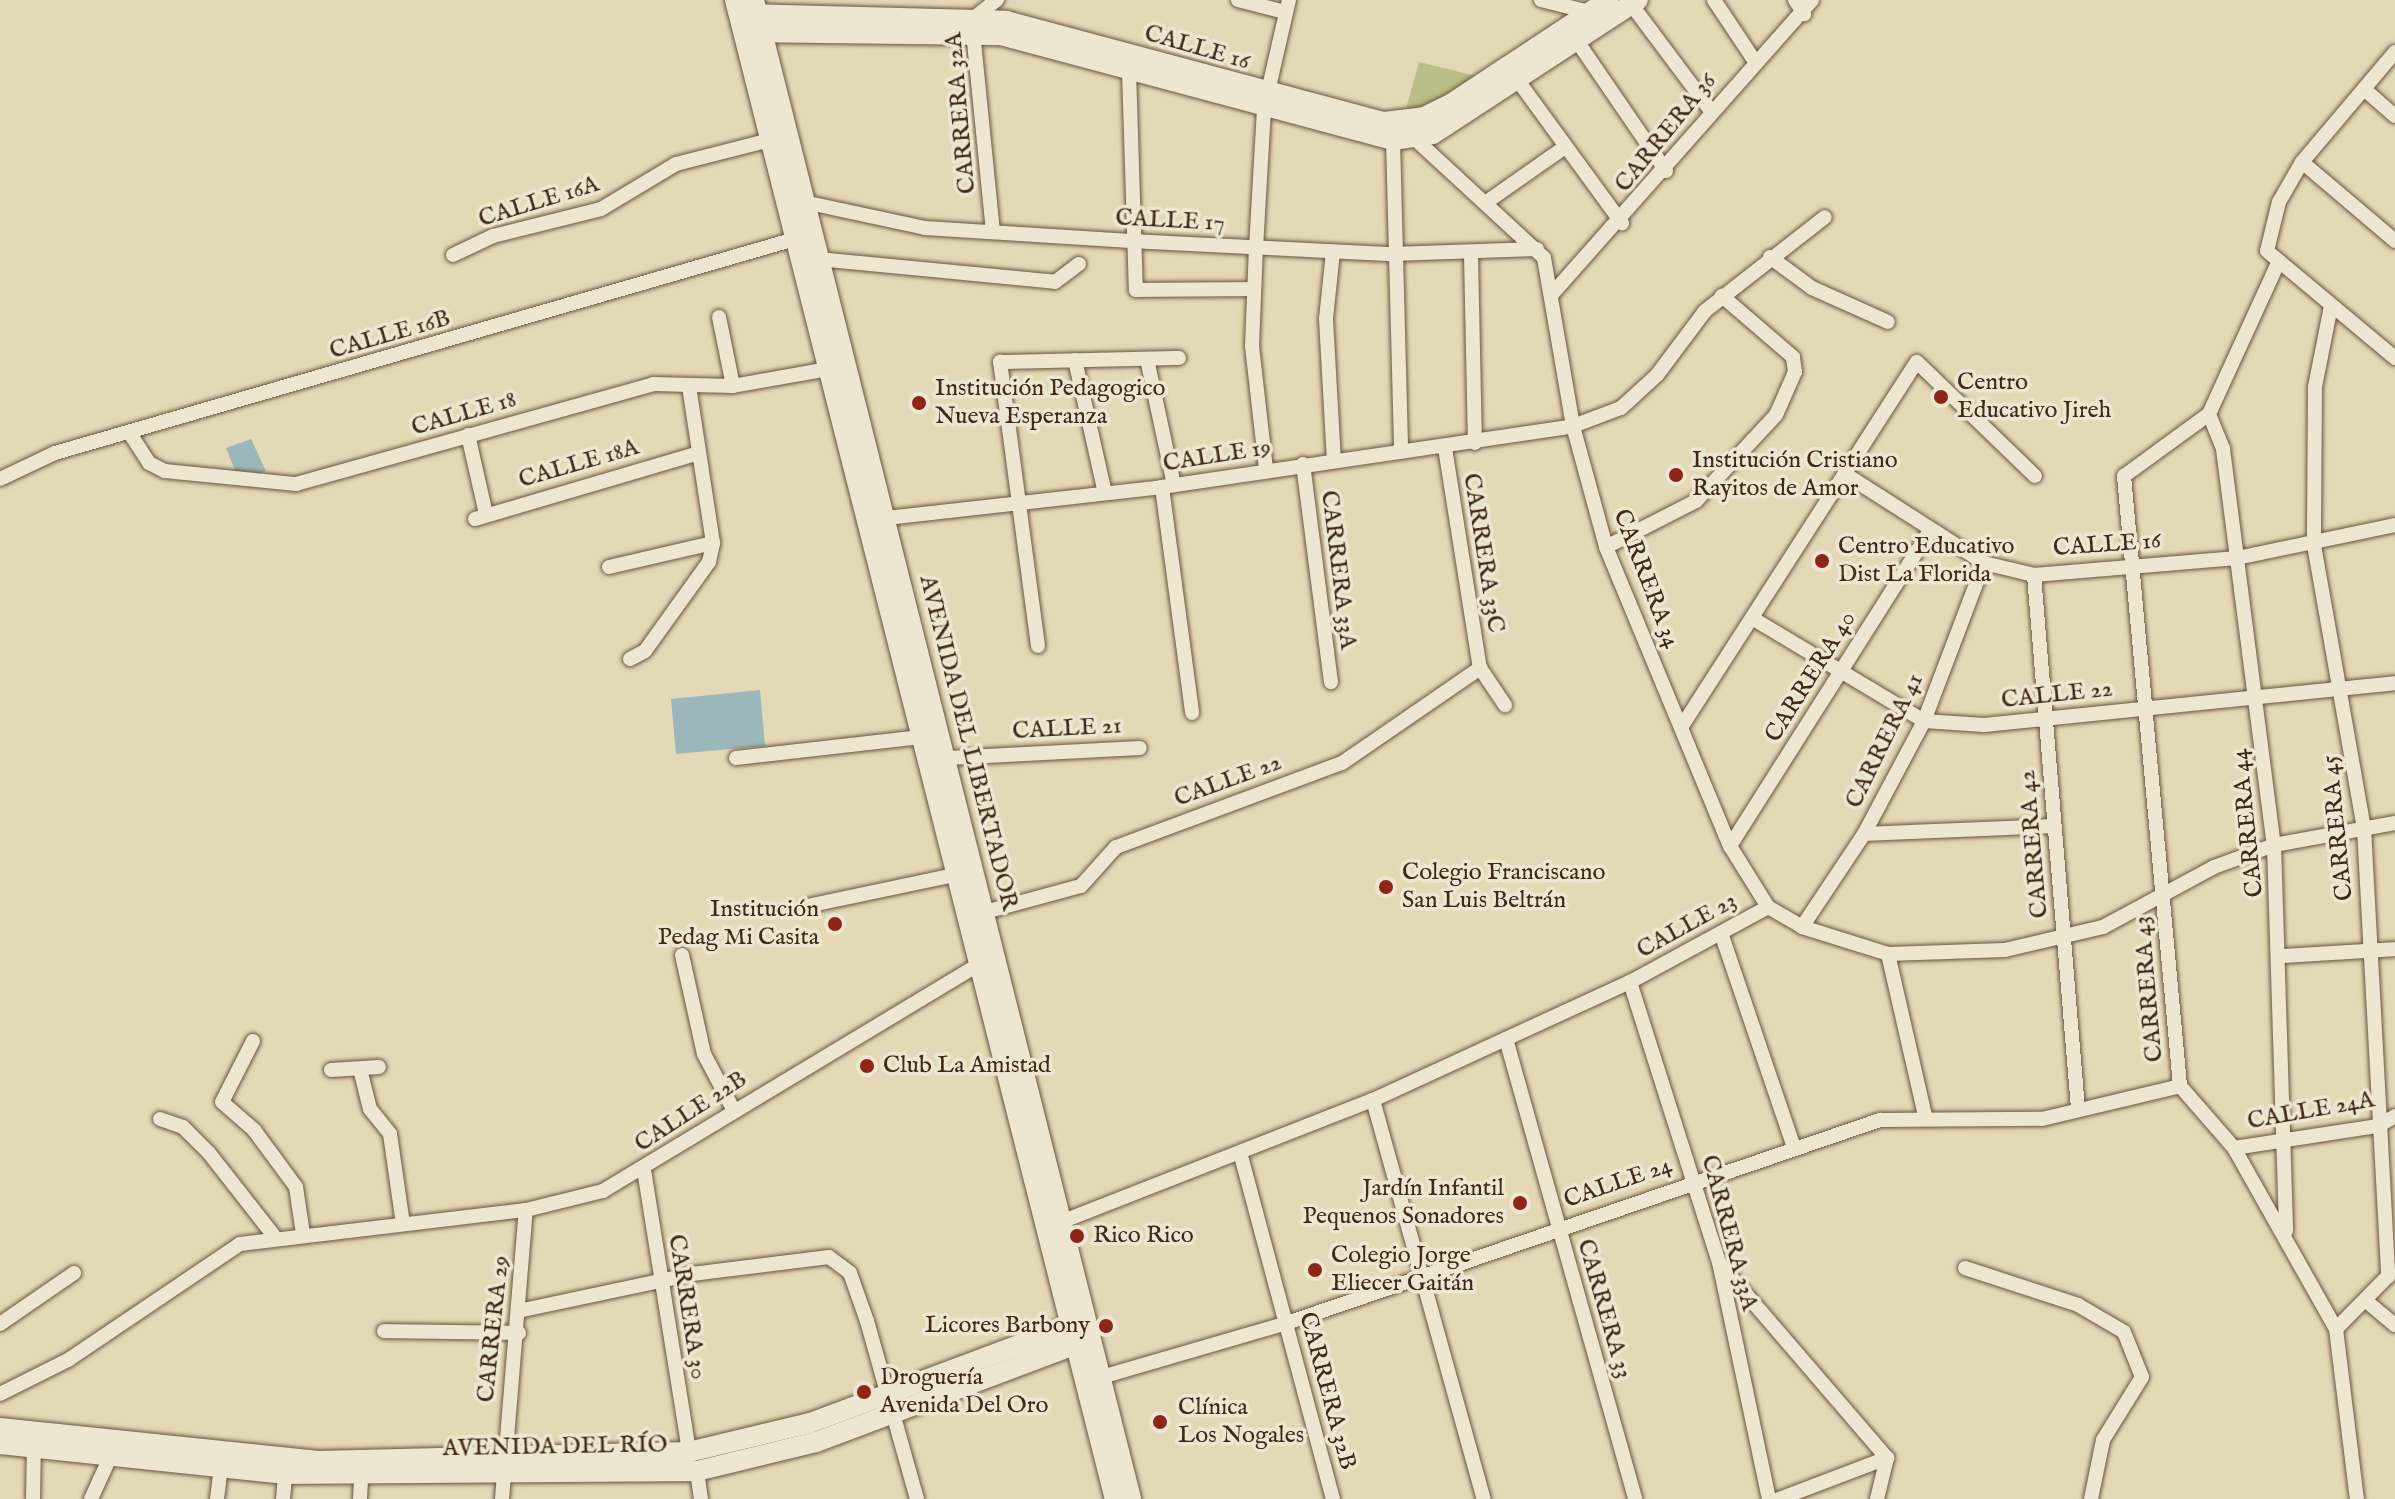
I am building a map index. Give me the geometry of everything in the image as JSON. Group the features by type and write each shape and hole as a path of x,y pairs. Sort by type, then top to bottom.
{"main road":[{"name":"CALLE 16","path":"748,15 977,15 1265,102 1384,122 1424,117 1608,0"},
{"path":"1403,138 1433,134 1579,44 1634,2"},
{"name":"AVENIDA DEL LIBERTADOR","path":"748,15 770,140 828,369 948,758 1061,1222 1078,1332"},
{"name":"AVENIDA DEL LIBERTADOR","path":"748,15 804,202 919,737 976,966 1078,1332 1115,1499"},
{"name":"CALLE 16","path":"977,15 1129,71 1403,138"},
{"name":"AVENIDA DEL RÍO","path":"0,1428 111,1455 285,1474 361,1477 501,1466 693,1461 753,1441 892,1403 1078,1332"},
{"name":"AVENIDA DEL LIBERTADOR","path":"1090,1380 1131,1499"},
{"name":"AVENIDA DEL RÍO","path":"0,1444 35,1437 318,1461 501,1466"}],"street":[{"name":"CARRERA 32A","path":"993,232 977,15 997,0"},
{"path":"1238,0 1287,6 1265,102 1254,289 1252,346 1266,469"},
{"path":"1541,0 1589,12"},
{"path":"1714,0 1754,60"},
{"path":"1795,0 1804,14"},
{"name":"CARRERA 36","path":"1553,293 1622,223 1754,60 1804,14 1812,0"},
{"path":"1634,2 1711,111"},
{"path":"1579,44 1666,171"},
{"path":"2395,52 2302,162 2279,202 2267,251 2395,358"},
{"path":"1129,71 1131,241 1136,290 1254,289"},
{"path":"1519,82 1622,223"},
{"path":"2364,89 2395,116"},
{"path":"1401,452 1392,254 1403,138"},
{"name":"CALLE 16","path":"1403,138 1488,201 1537,249"},
{"name":"CALLE 16A","path":"453,255 493,236 601,209 676,164 770,140"},
{"path":"1488,201 1565,147"},
{"path":"2302,162 2395,241"},
{"name":"CALLE 17","path":"804,202 925,228 1333,252 1471,255 1537,249"},
{"name":"CALLE 19","path":"874,519 1168,486 1266,469 1445,448 1573,426 1621,408 1722,296 1825,217"},
{"name":"CALLE 16B","path":"0,479 129,432 795,239"},
{"name":"CARRERA 34","path":"1537,249 1553,293 1573,426 1606,547 1730,846 1768,907"},
{"name":"CARRERA 33A","path":"1333,252 1326,319 1334,461"},
{"path":"1471,255 1475,443"},
{"path":"1770,257 1812,288 1888,322"},
{"path":"818,259 1055,282 1079,264"},
{"path":"2209,414 2279,261"},
{"path":"1606,547 1696,501 1776,415 1795,372 1793,357 1722,296"},
{"name":"CARRERA 45","path":"2331,306 2315,387 2314,545 2342,688 2364,828 2388,1276 2336,1329"},
{"path":"719,317 733,386"},
{"path":"1038,646 1023,501 1000,362 1179,358"},
{"path":"1147,359 1168,486 1179,631 1192,713"},
{"path":"1075,360 1105,493"},
{"path":"1682,726 1917,362 2035,476"},
{"name":"CALLE 18","path":"129,432 149,463 165,471 296,484 653,384 733,386 828,369"},
{"path":"630,659 645,651 709,562 713,543 696,454 689,387"},
{"name":"CARRERA 43","path":"2209,414 2124,476 2180,1086 2234,1148 2286,1232 2336,1329 2357,1499"},
{"name":"CARRERA 44","path":"2209,414 2223,449 2274,845 2282,956 2287,1135 2286,1232"},
{"name":"CALLE 18A","path":"468,435 480,516 696,454"},
{"name":"CARRERA 33C","path":"1445,448 1480,668 1505,705"},
{"name":"CARRERA 33A","path":"1303,464 1331,682"},
{"name":"CALLE 16","path":"1845,474 1984,563 2034,575 2133,572 2237,558 2314,545 2395,525"},
{"name":"CARRERA 40","path":"1730,846 1930,531"},
{"path":"609,567 713,543"},
{"name":"CARRERA 41","path":"1802,927 1864,834 1924,721 1984,563"},
{"name":"CARRERA 42","path":"2034,575 2078,1109"},
{"path":"1752,618 1924,721"},
{"name":"CALLE 22","path":"985,912 1081,886 1116,847 1342,763 1480,668"},
{"name":"CALLE 22","path":"1924,721 2046,719 2395,683"},
{"path":"736,758 919,737"},
{"name":"CALLE 21","path":"948,758 1140,748"},
{"name":"CALLE 23","path":"1061,1222 1241,1156 1373,1100 1630,982 1768,907 1802,927 1888,954 2005,950 2063,937 2163,898 2214,867 2274,845 2395,823"},
{"path":"1864,834 2054,826"},
{"path":"807,906 954,875"},
{"path":"1721,933 1794,1148"},
{"path":"2282,956 2395,949"},
{"path":"1888,954 1925,1115"},
{"path":"682,955 704,1054 733,1109"},
{"name":"CALLE 22B","path":"0,1394 68,1360 212,1257 274,1236 526,1210 603,1191 644,1170 733,1109 976,966"},
{"name":"CARRERA 33A","path":"1630,982 1719,1262 1769,1499"},
{"name":"CARRERA 33","path":"1506,1039 1635,1499"},
{"path":"253,1041 222,1102 254,1130 296,1187 303,1234"},
{"path":"331,1070 379,1067"},
{"path":"360,1069 370,1109 390,1134 403,1224"},
{"name":"CALLE 24","path":"1090,1380 1287,1323 1694,1180 1880,1120 1925,1115 2042,1119 2180,1086"},
{"path":"1373,1100 1484,1499"},
{"name":"CALLE 24A","path":"2234,1148 2287,1135 2378,1126 2395,1116"},
{"path":"160,1119 183,1127 209,1153 274,1236"},
{"name":"CARRERA 32B","path":"1241,1156 1333,1499"},
{"name":"CARRERA 30","path":"644,1170 659,1280 701,1499"},
{"name":"CARRERA 29","path":"502,1499 501,1466 523,1310 526,1210"},
{"path":"523,1310 659,1280 829,1257 850,1273 892,1403 917,1499"},
{"path":"1719,1262 1887,1458"},
{"path":"1965,1268 2078,1305 2124,1332 2142,1377 2103,1440 2091,1499"},
{"path":"0,1324 74,1273"},
{"path":"2365,1300 2395,1325"},
{"path":"384,1331 519,1333"},
{"path":"33,1499 35,1437"},
{"path":"91,1499 111,1455"},
{"path":"1779,1499 1887,1458"},
{"path":"1877,1499 1887,1458"},
{"path":"217,1499 221,1467"},
{"path":"283,1499 285,1474"},
{"path":"360,1499 361,1477"}],"green space":[{"path":"1419,62 1476,76 1426,110 1405,112"}],"water":[{"path":"251,439 266,471 240,483 226,448"},
{"path":"760,690 765,746 676,754 671,699"}],"place":[{"name":"Centro Educativo Jireh","path":"1941,397"},
{"name":"Institución Pedagogico Nueva Esperanza","path":"919,403"},
{"name":"Institución Cristiano Rayitos de Amor","path":"1676,475"},
{"name":"Centro Educativo Dist La Florida","path":"1822,561"},
{"name":"Colegio Franciscano San Luis Beltrán","path":"1386,887"},
{"name":"Institución Pedag Mi Casita","path":"835,924"},
{"name":"Club La Amistad","path":"867,1066"},
{"name":"Jardín Infantil Pequenos Sonadores","path":"1520,1203"},
{"name":"Rico Rico","path":"1077,1236"},
{"name":"Colegio Jorge Eliecer Gaitán","path":"1315,1270"},
{"name":"Licores Barbony","path":"1106,1326"},
{"name":"Droguería Avenida Del Oro","path":"864,1392"},
{"name":"Clínica Los Nogales","path":"1160,1422"}]}
